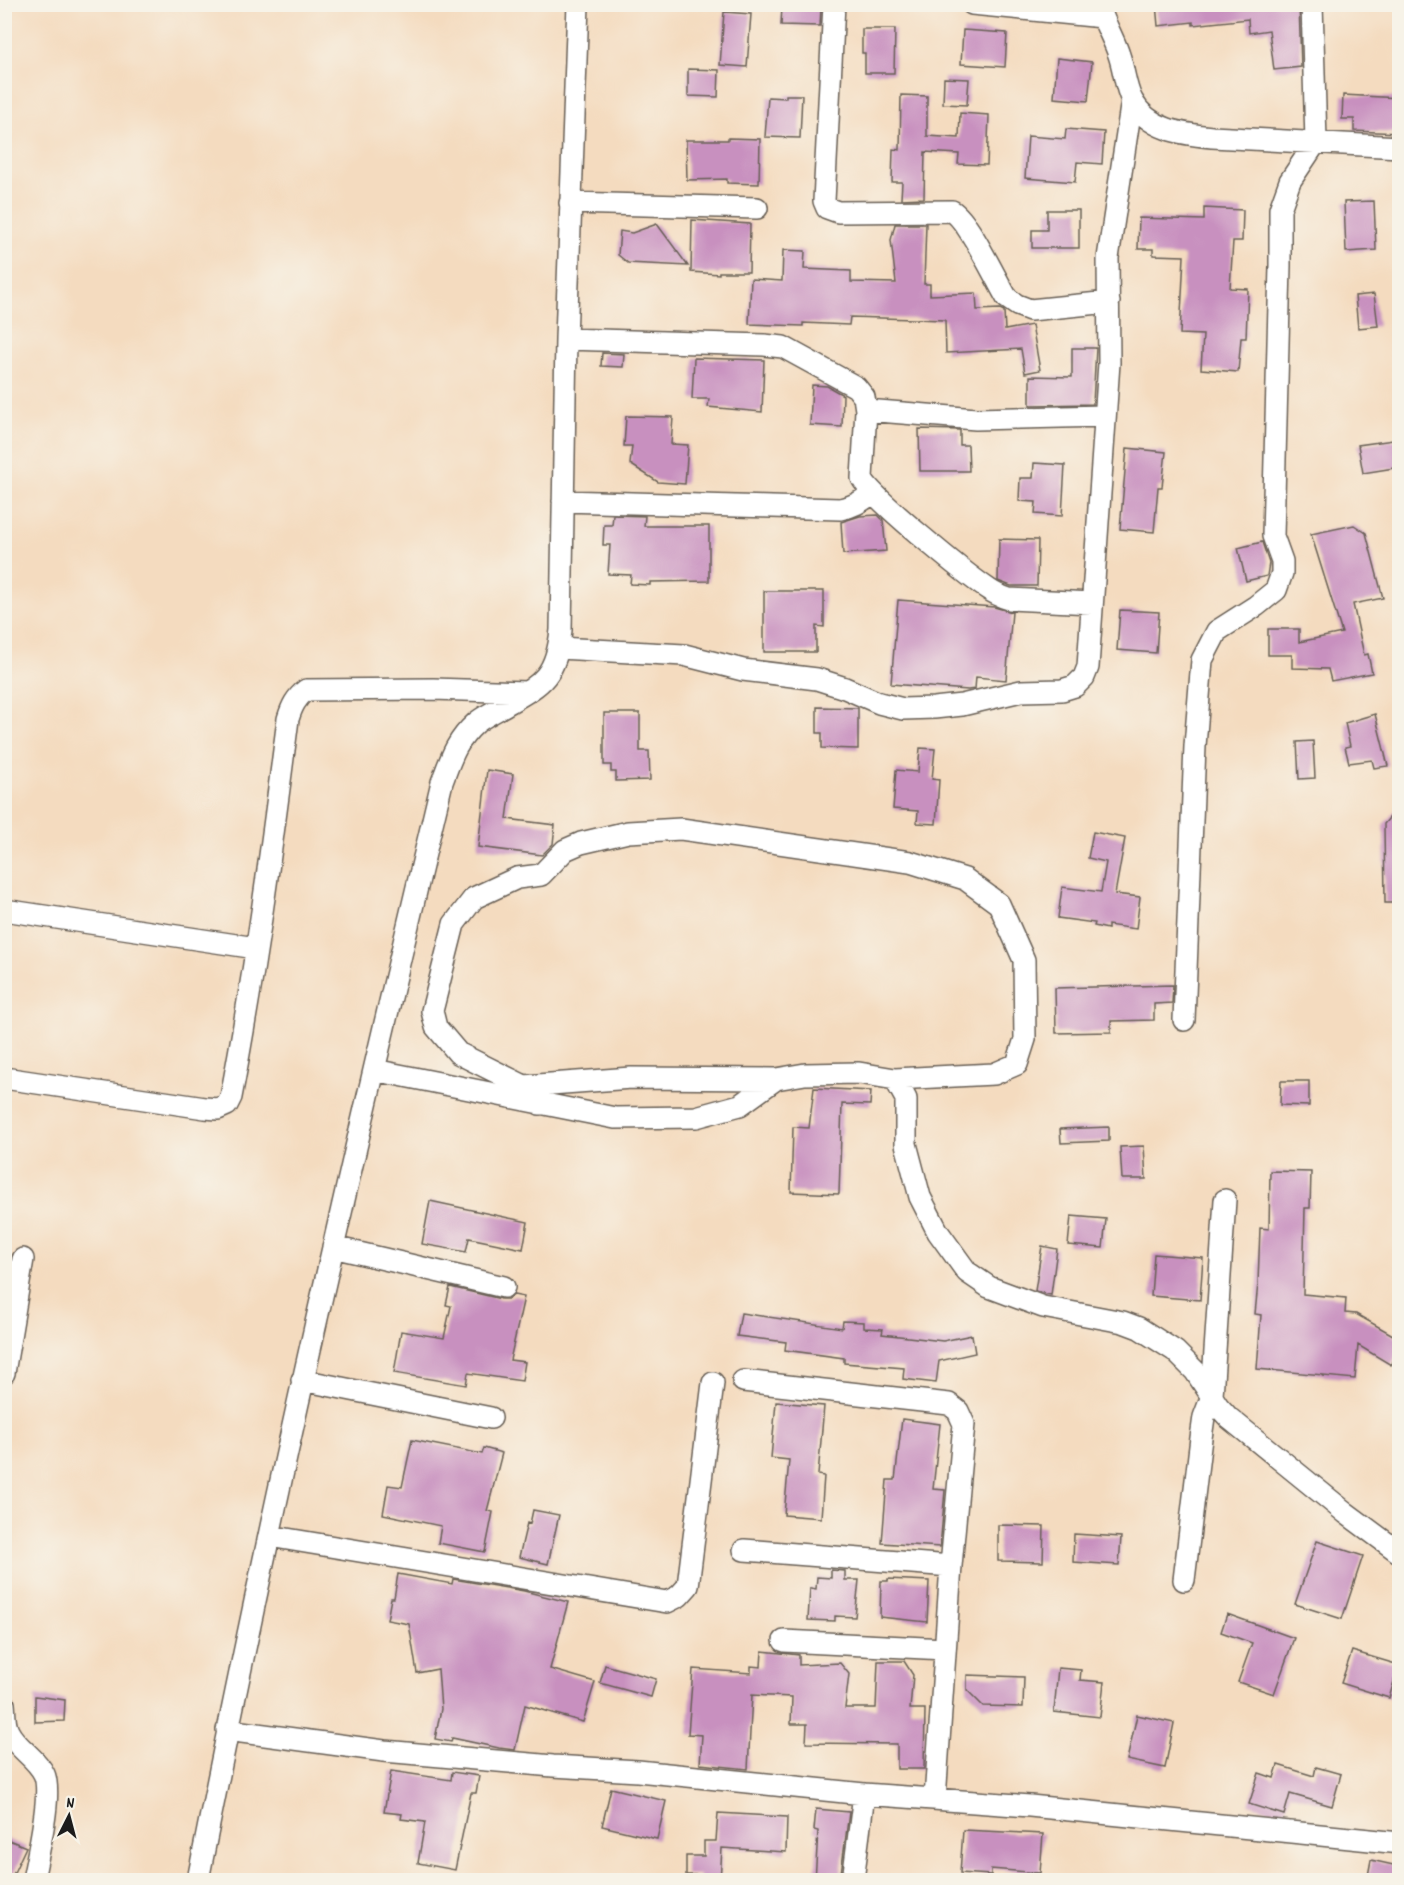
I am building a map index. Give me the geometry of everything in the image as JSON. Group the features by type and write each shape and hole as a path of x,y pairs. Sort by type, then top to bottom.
{"street":[{"path":"198,1881 227,1730 302,1380 442,782 456,745 477,722 544,680 552,670 559,648 570,203 578,4"},
{"path":"834,4 824,201 827,207 838,212 952,211 959,215 1007,298 1017,305 1030,310 1109,302"},
{"path":"972,4 1102,11 1119,55 1132,100 1149,120 1167,130 1186,135 1400,147"},
{"path":"1184,1020 1195,746 1202,660 1218,631 1256,606 1275,590 1282,573 1282,561 1273,536 1280,209 1290,181 1316,142 1312,4"},
{"path":"559,648 684,655 743,670 817,680 845,688 879,703 903,709 962,705 1021,691 1062,690 1075,686 1084,677 1088,667 1109,363 1108,258 1132,100"},
{"path":"570,203 757,208"},
{"path":"566,339 783,347 856,387 864,397 866,410 862,478 864,485 980,583 998,595 1009,599 1092,603"},
{"path":"866,410 976,419 1105,416"},
{"path":"563,501 840,509 851,508 872,493"},
{"path":"4,1078 205,1108 218,1109 227,1105 231,1098 242,1037 275,822 288,719 292,705 299,695 306,690 433,689 527,692"},
{"path":"524,1086 631,1078 776,1079 805,1074 859,1073 895,1079 994,1074 1017,1064 1025,1039 1024,960 999,904 965,879 910,862 681,829 628,832 581,843 565,850 541,875 517,878 474,898 454,924 432,1011 436,1027 458,1053 524,1086 540,1104"},
{"path":"4,910 256,948"},
{"path":"374,1070 615,1118 696,1117 740,1105 776,1079"},
{"path":"895,1079 906,1099 906,1144 920,1197 938,1232 967,1272 989,1287 1043,1307 1123,1322 1139,1328 1174,1351 1195,1371 1218,1406 1229,1418 1400,1553"},
{"path":"1184,1580 1204,1416 1212,1396 1226,1200"},
{"path":"333,1246 504,1287"},
{"path":"4,1373 23,1259"},
{"path":"302,1380 490,1418"},
{"path":"743,1381 950,1404 958,1411 964,1424 951,1566 935,1798"},
{"path":"269,1536 667,1602 679,1596 688,1586 713,1383"},
{"path":"744,1550 951,1566"},
{"path":"784,1641 945,1649"},
{"path":"4,1704 8,1731 44,1774 47,1783 47,1801 33,1881"},
{"path":"227,1730 384,1751 638,1771 864,1794 1030,1806 1400,1843"},
{"path":"853,1881 864,1794"}],"building":[{"path":"1156,4 1299,4 1301,67 1274,70 1269,30 1249,33 1248,19 1158,26"},
{"path":"782,6 821,7 820,26 781,25"},
{"path":"724,12 751,14 747,67 720,65"},
{"path":"862,29 895,29 894,73 865,73"},
{"path":"963,30 1007,33 1005,67 961,64"},
{"path":"1057,58 1092,62 1088,101 1054,98"},
{"path":"688,69 719,70 718,97 688,96"},
{"path":"944,78 969,79 967,105 943,104"},
{"path":"786,95 802,95 800,138 765,137 768,97 786,98"},
{"path":"901,95 927,96 927,136 959,138 960,113 989,115 987,165 958,164 959,154 925,152 924,198 901,199 902,182 892,182 893,149 900,150"},
{"path":"1343,95 1400,98 1400,133 1354,131 1354,119 1342,119"},
{"path":"1066,129 1104,132 1102,164 1077,162 1075,182 1025,178 1028,136 1065,139"},
{"path":"728,138 760,139 759,184 727,183 727,179 687,180 686,140 728,140"},
{"path":"1374,201 1376,250 1346,252 1344,202"},
{"path":"1204,208 1243,210 1242,241 1233,241 1230,288 1248,289 1246,338 1241,338 1238,372 1201,369 1203,335 1180,334 1184,256 1153,255 1153,249 1138,249 1139,218 1204,220"},
{"path":"1047,210 1079,210 1079,248 1032,248 1032,230 1047,230"},
{"path":"692,220 750,224 749,272 719,272 719,274 691,272"},
{"path":"657,224 688,266 628,263 618,255 620,231 632,233"},
{"path":"895,224 926,224 924,284 930,284 930,295 976,293 977,310 1000,309 1004,311 1005,330 1032,325 1040,370 1025,373 1021,349 946,353 945,320 850,317 849,325 749,324 751,279 782,281 783,250 805,251 804,269 851,271 851,282 896,283 891,240"},
{"path":"1374,294 1378,326 1358,328 1355,296"},
{"path":"1072,348 1096,348 1093,404 1030,405 1030,376 1072,377"},
{"path":"602,353 624,354 623,367 601,366"},
{"path":"694,358 764,360 762,412 708,407 709,399 692,399"},
{"path":"812,385 827,386 843,395 842,427 810,425"},
{"path":"626,416 673,417 671,444 688,445 685,484 658,482 630,464 632,446 624,446"},
{"path":"919,429 960,430 960,445 968,445 969,471 920,471"},
{"path":"1400,439 1400,467 1363,473 1358,445"},
{"path":"1127,448 1166,452 1162,487 1158,487 1154,532 1120,529"},
{"path":"1034,463 1065,465 1062,516 1035,514 1036,502 1019,501 1020,478 1033,478"},
{"path":"613,515 645,516 644,526 709,526 709,581 630,584 631,575 608,574 610,545 603,545 604,525 612,525"},
{"path":"878,515 883,520 886,551 843,554 841,522 860,516"},
{"path":"1354,525 1366,533 1383,598 1353,604 1364,655 1368,654 1372,673 1331,681 1328,669 1292,668 1292,655 1268,655 1268,629 1299,629 1299,642 1342,633 1311,534"},
{"path":"999,539 1038,540 1037,586 1011,586 998,581"},
{"path":"1262,542 1269,563 1267,576 1246,581 1238,548"},
{"path":"764,591 824,591 824,627 816,626 816,652 764,652"},
{"path":"898,600 994,607 1012,612 1006,680 976,677 975,689 968,690 891,684"},
{"path":"1120,610 1159,612 1156,653 1117,650"},
{"path":"817,707 858,708 858,749 822,748 822,733 817,733"},
{"path":"604,713 640,713 640,751 649,751 650,780 616,781 616,772 611,772 611,765 604,765"},
{"path":"1375,714 1388,766 1374,768 1372,760 1349,763 1345,747 1350,746 1345,723"},
{"path":"1313,741 1315,778 1299,779 1297,742"},
{"path":"920,748 935,749 932,779 939,780 936,824 917,823 918,811 893,809 896,770 918,772"},
{"path":"487,770 513,774 507,819 555,825 553,844 542,855 478,847"},
{"path":"1400,805 1400,903 1385,903 1384,824"},
{"path":"1093,832 1125,838 1115,894 1140,897 1136,929 1108,925 1108,929 1094,926 1095,923 1058,918 1062,887 1101,892 1106,862 1088,858"},
{"path":"1173,985 1172,1003 1154,1004 1154,1020 1111,1021 1111,1032 1056,1033 1055,988"},
{"path":"1281,1081 1309,1081 1309,1106 1280,1105"},
{"path":"814,1088 871,1091 870,1105 842,1104 839,1194 791,1192 793,1127 809,1128"},
{"path":"1109,1127 1109,1141 1061,1143 1060,1129"},
{"path":"1144,1146 1146,1179 1122,1179 1120,1147"},
{"path":"1270,1171 1311,1172 1310,1208 1305,1208 1303,1294 1346,1298 1345,1313 1356,1314 1400,1339 1400,1351 1391,1365 1358,1345 1355,1379 1257,1369 1261,1315 1255,1314 1260,1228 1269,1229"},
{"path":"430,1201 528,1222 523,1249 469,1238 466,1252 422,1244"},
{"path":"1071,1216 1106,1219 1103,1248 1068,1245"},
{"path":"1042,1246 1057,1249 1051,1295 1035,1291"},
{"path":"1154,1254 1203,1258 1200,1300 1151,1296"},
{"path":"450,1287 501,1299 508,1299 514,1295 524,1297 510,1360 525,1362 522,1381 468,1373 466,1385 394,1373 401,1331 444,1338 451,1306 446,1305"},
{"path":"741,1313 842,1328 843,1321 864,1322 864,1328 883,1329 882,1334 943,1341 972,1335 975,1353 939,1361 936,1383 903,1379 904,1368 844,1363 844,1358 785,1350 786,1342 737,1336"},
{"path":"776,1402 824,1406 818,1475 824,1476 821,1518 784,1515 789,1460 771,1458"},
{"path":"902,1419 940,1424 933,1489 945,1490 940,1547 882,1543 887,1480 895,1480"},
{"path":"412,1440 482,1454 484,1448 502,1453 487,1511 493,1512 485,1552 438,1543 441,1526 383,1514 388,1485 402,1487"},
{"path":"533,1510 559,1515 548,1564 519,1557 527,1523 530,1524"},
{"path":"998,1525 1044,1526 1043,1562 998,1561"},
{"path":"1074,1534 1121,1537 1119,1565 1073,1562"},
{"path":"1317,1541 1363,1556 1342,1619 1295,1604"},
{"path":"831,1570 845,1571 845,1580 859,1580 855,1617 835,1616 835,1621 808,1620 810,1588 816,1589 817,1577 831,1578"},
{"path":"398,1574 452,1584 453,1579 524,1591 568,1602 550,1669 595,1682 583,1722 525,1705 515,1750 452,1738 451,1742 435,1739 441,1709 438,1669 417,1673 409,1624 387,1620"},
{"path":"888,1579 929,1581 927,1622 880,1617 881,1581 888,1581"},
{"path":"1227,1614 1294,1638 1274,1694 1238,1682 1252,1643 1221,1632"},
{"path":"762,1651 799,1655 799,1665 840,1663 849,1674 845,1708 876,1708 878,1661 904,1661 913,1675 910,1709 925,1709 924,1769 897,1769 897,1744 806,1743 807,1724 791,1724 792,1697 752,1695 748,1769 700,1764 702,1735 688,1734 693,1669 751,1673 751,1666 761,1667"},
{"path":"1352,1651 1399,1665 1389,1698 1341,1683"},
{"path":"605,1665 656,1679 651,1697 600,1683"},
{"path":"1058,1668 1081,1670 1080,1680 1104,1682 1100,1717 1054,1712"},
{"path":"967,1675 1024,1677 1023,1707 983,1706 967,1690"},
{"path":"35,1696 65,1700 64,1721 35,1722"},
{"path":"1137,1715 1174,1723 1165,1768 1127,1760"},
{"path":"1278,1765 1314,1776 1316,1767 1341,1774 1332,1806 1290,1794 1284,1815 1249,1804 1259,1773 1274,1778"},
{"path":"391,1771 451,1780 452,1772 479,1776 476,1793 471,1793 455,1870 418,1863 425,1822 401,1819 402,1814 384,1812"},
{"path":"611,1788 666,1801 657,1839 602,1826"},
{"path":"816,1809 849,1812 840,1881 815,1881 818,1831 814,1830"},
{"path":"718,1813 787,1817 786,1852 722,1848 720,1881 699,1881 700,1875 686,1875 686,1856 704,1856 704,1841 716,1841"},
{"path":"963,1830 1043,1834 1040,1873 991,1869 991,1875 960,1873"},
{"path":"4,1838 26,1847 10,1881 4,1881"},
{"path":"1371,1860 1398,1866 1395,1881 1367,1881"}]}
